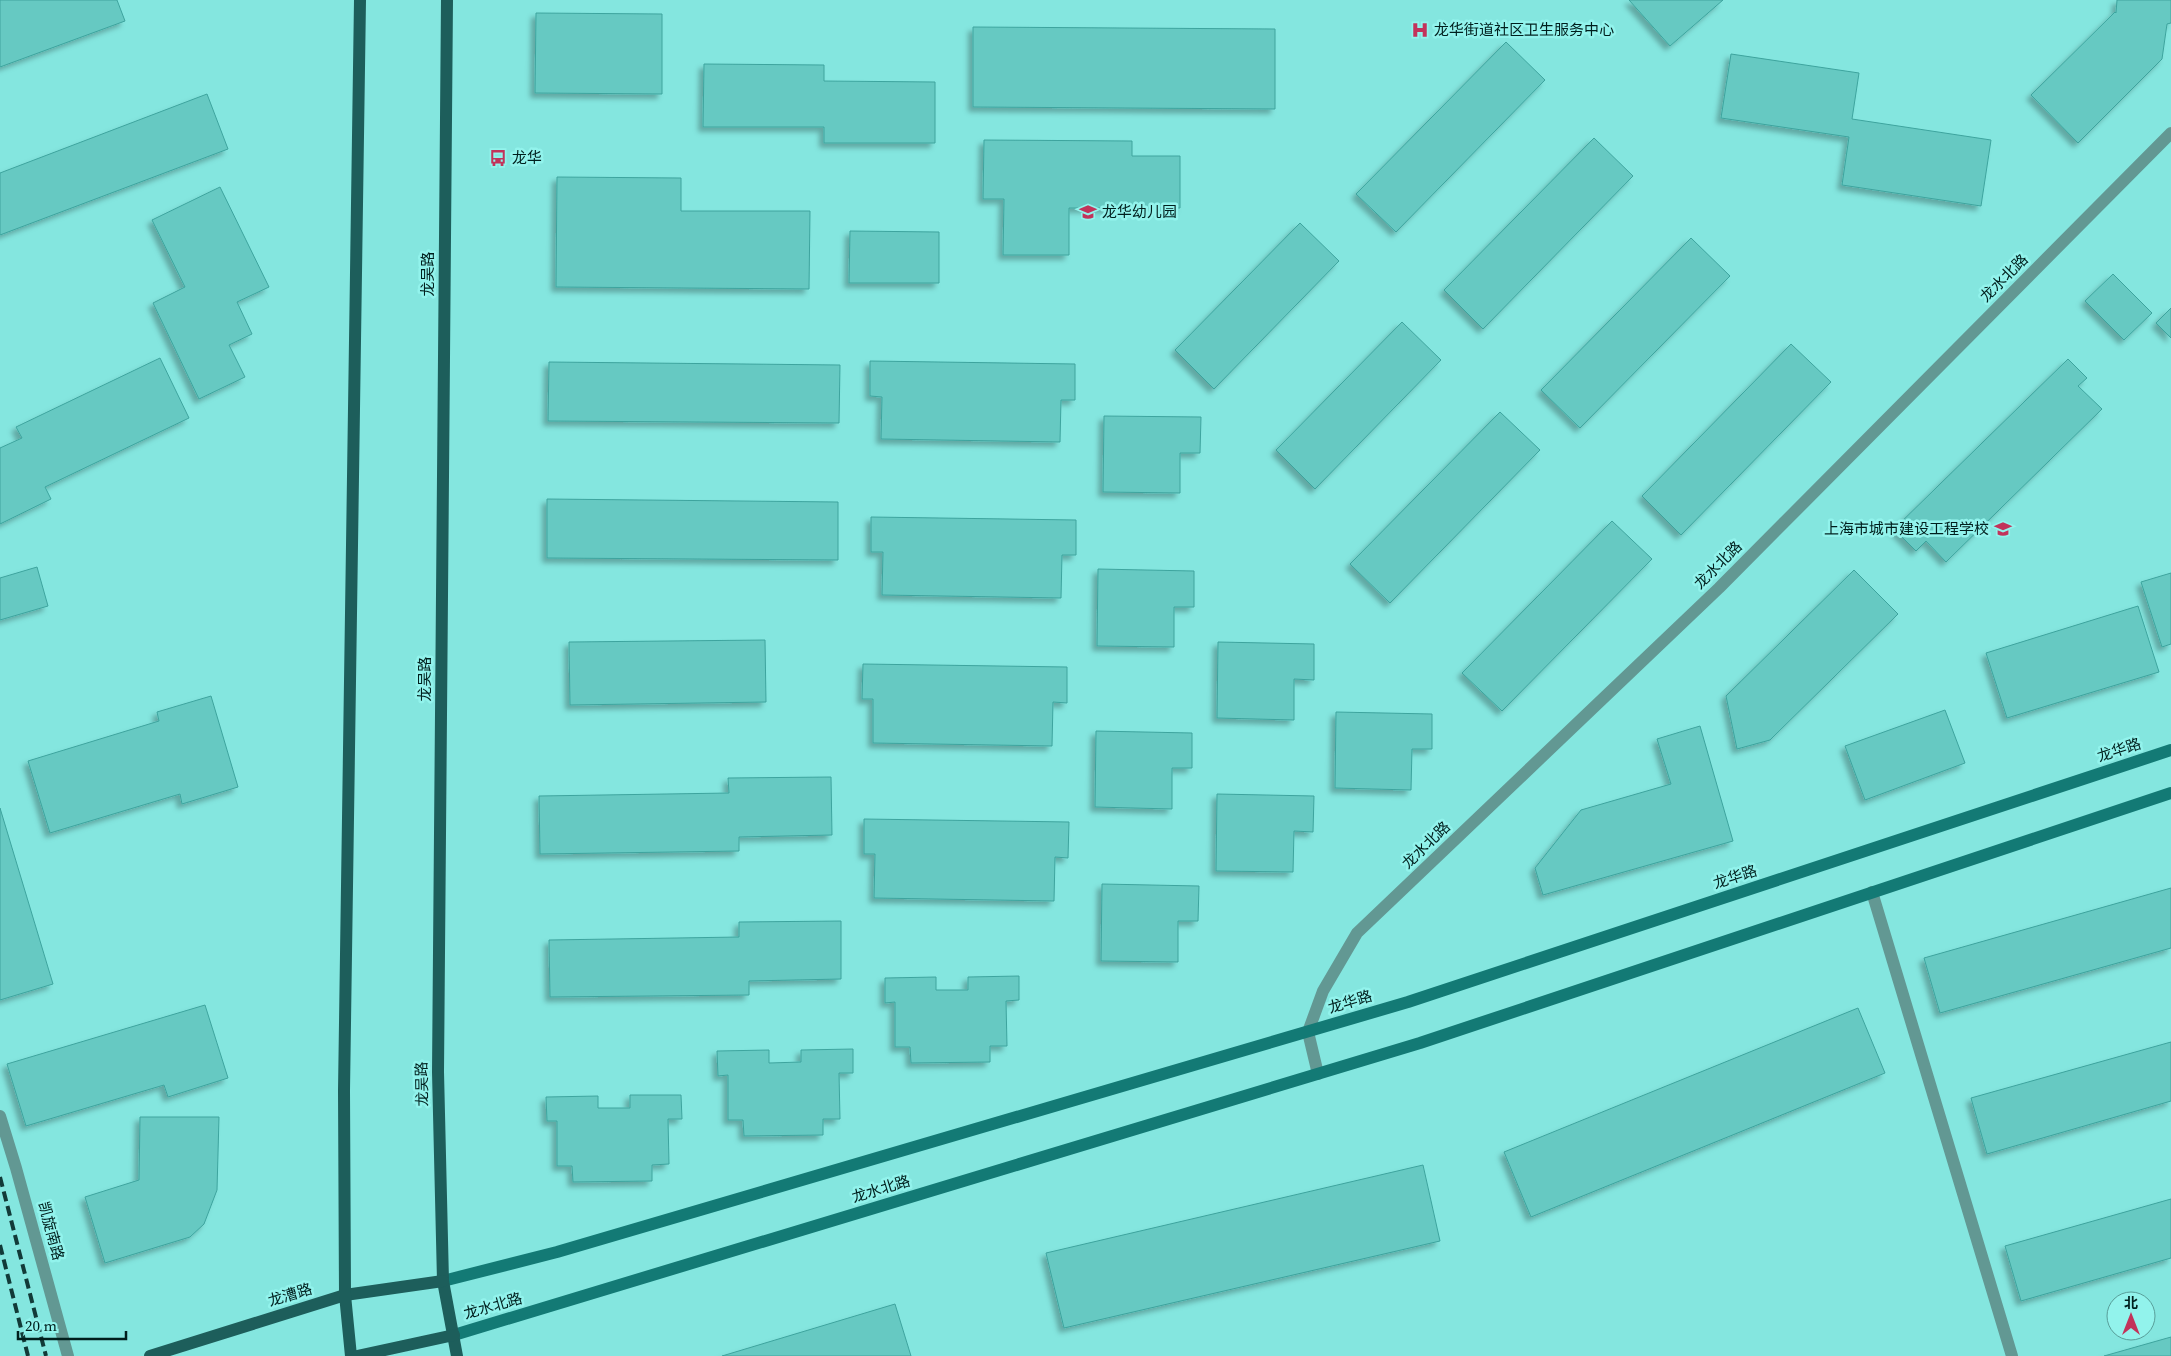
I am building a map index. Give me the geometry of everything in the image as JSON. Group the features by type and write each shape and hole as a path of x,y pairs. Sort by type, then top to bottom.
{"main road":[{"path":"351,1356 345,1295 344,1091 360,0"},
{"name":"龙吴路","path":"447,0 438,1072 443,1281 457,1356"},
{"name":"龙华路","path":"1308,1032 1408,1002 2171,750"},
{"path":"1872,892 2171,793"},
{"name":"龙水北路","path":"454,1335 1420,1043 1872,892"},
{"name":"龙水北路","path":"443,1281 557,1252 1308,1032"},
{"name":"龙漕路","path":"150,1356 345,1295 443,1281"},
{"path":"357,1356 454,1335"}],"street":[{"name":"龙水北路","path":"1308,1032 1323,991 1357,933 1719,588 2171,133"},
{"path":"1872,892 2012,1356"},
{"path":"1308,1032 1318,1074"},
{"name":"凯旋南路","path":"0,1116 68,1356"}],"building":[{"path":"0,0 117,0 125,21 0,67"},
{"path":"1629,0 1723,0 1670,46"},
{"path":"2117,0 2171,0 2171,23 2167,24 2162,59 2078,143 2031,95 2116,13"},
{"path":"536,13 662,14 662,94 535,93"},
{"path":"973,27 1275,29 1275,109 973,107"},
{"path":"1506,42 1545,80 1396,232 1356,194"},
{"path":"1731,54 1859,73 1852,119 1991,140 1981,206 1842,185 1849,137 1721,118"},
{"path":"704,64 824,65 824,81 935,82 935,143 824,143 824,127 703,127"},
{"path":"207,94 228,149 0,235 0,173"},
{"path":"1594,138 1633,176 1483,329 1444,290"},
{"path":"984,140 1132,141 1132,156 1180,156 1180,208 1069,208 1069,255 1003,255 1004,199 983,199"},
{"path":"557,177 681,178 681,211 810,211 809,289 556,287"},
{"path":"220,187 269,287 237,302 252,334 229,345 245,377 199,399 153,303 185,287 152,220"},
{"path":"1300,223 1339,261 1214,389 1175,350"},
{"path":"850,231 939,232 939,283 849,283"},
{"path":"1691,238 1730,276 1580,428 1541,390"},
{"path":"2113,274 2152,313 2124,340 2085,301"},
{"path":"2171,308 2171,338 2156,323"},
{"path":"1402,322 1441,360 1315,489 1276,450"},
{"path":"1791,344 1831,382 1681,535 1642,496"},
{"path":"160,358 189,418 45,487 51,499 0,524 0,448 22,438 16,427"},
{"path":"2068,359 2087,378 2078,386 2102,409 1946,562 1926,541 1916,551 1894,529"},
{"path":"870,361 1075,364 1075,400 1061,400 1060,442 881,439 882,397 870,396"},
{"path":"549,362 840,365 839,423 548,421"},
{"path":"1500,412 1540,450 1390,603 1350,564"},
{"path":"1104,416 1201,417 1200,453 1180,453 1180,493 1103,492"},
{"path":"547,499 838,502 838,560 547,558"},
{"path":"871,517 1076,520 1076,555 1062,555 1061,598 882,595 883,552 871,552"},
{"path":"1612,521 1652,559 1502,711 1462,673"},
{"path":"37,567 48,606 0,620 0,578"},
{"path":"1098,569 1194,571 1194,607 1174,607 1174,647 1097,646"},
{"path":"1854,570 1898,614 1770,740 1737,749 1726,696"},
{"path":"2171,573 2171,644 2162,647 2141,582"},
{"path":"2138,606 2159,672 2007,718 1986,653"},
{"path":"765,640 766,702 570,705 569,642"},
{"path":"1218,642 1314,644 1314,680 1294,679 1294,720 1217,718"},
{"path":"863,664 1067,667 1067,703 1053,702 1052,746 873,743 873,699 862,699"},
{"path":"211,696 238,787 182,804 180,794 50,833 28,761 159,721 157,712"},
{"path":"1945,710 1965,763 1865,800 1845,746"},
{"path":"1336,712 1432,714 1432,749 1412,749 1411,790 1335,788"},
{"path":"1700,726 1733,841 1543,895 1535,868 1581,810 1671,784 1657,739"},
{"path":"1096,731 1192,733 1192,768 1172,768 1172,809 1095,807"},
{"path":"831,777 832,835 739,837 739,851 540,854 539,796 729,793 728,778"},
{"path":"1217,794 1314,796 1313,832 1294,831 1293,872 1216,871"},
{"path":"0,808 53,984 0,1000"},
{"path":"864,819 1069,822 1068,858 1055,857 1054,901 874,898 875,854 864,854"},
{"path":"1102,884 1199,886 1198,921 1178,921 1178,962 1101,961"},
{"path":"2171,888 2171,948 1940,1013 1924,958"},
{"path":"841,921 841,979 749,981 749,995 550,997 549,940 739,937 739,922"},
{"path":"1019,976 1019,1000 1006,1001 1007,1046 990,1046 990,1062 911,1063 910,1047 895,1047 895,1002 885,1003 885,978 936,977 936,990 968,990 968,977"},
{"path":"205,1005 228,1078 168,1097 164,1085 26,1126 7,1064"},
{"path":"1858,1008 1885,1073 1531,1217 1504,1152"},
{"path":"2171,1042 2171,1101 1987,1154 1971,1098"},
{"path":"853,1049 853,1073 839,1073 840,1119 823,1119 823,1135 744,1136 743,1120 728,1120 728,1075 718,1076 717,1051 769,1050 769,1063 801,1062 801,1050"},
{"path":"630,1095 681,1095 682,1119 668,1119 669,1164 652,1165 652,1181 573,1182 572,1166 557,1166 557,1121 547,1121 546,1097 598,1096 598,1108 630,1108"},
{"path":"140,1117 219,1117 217,1190 204,1224 190,1237 105,1263 85,1197 139,1180"},
{"path":"1423,1165 1440,1241 1064,1328 1046,1253"},
{"path":"2171,1199 2171,1258 2021,1301 2005,1246"},
{"path":"895,1304 911,1356 722,1356"},
{"path":"2171,1337 2171,1356 2104,1356"}],"railway":[{"path":"0,1177 46,1356"},
{"path":"0,1245 28,1356"}],"place":[{"name":"龙华街道社区卫生服务中心","path":"1420,30"},
{"name":"龙华","path":"498,158"},
{"name":"龙华幼儿园","path":"1088,212"},
{"name":"上海市城市建设工程学校","path":"2003,529"}]}
